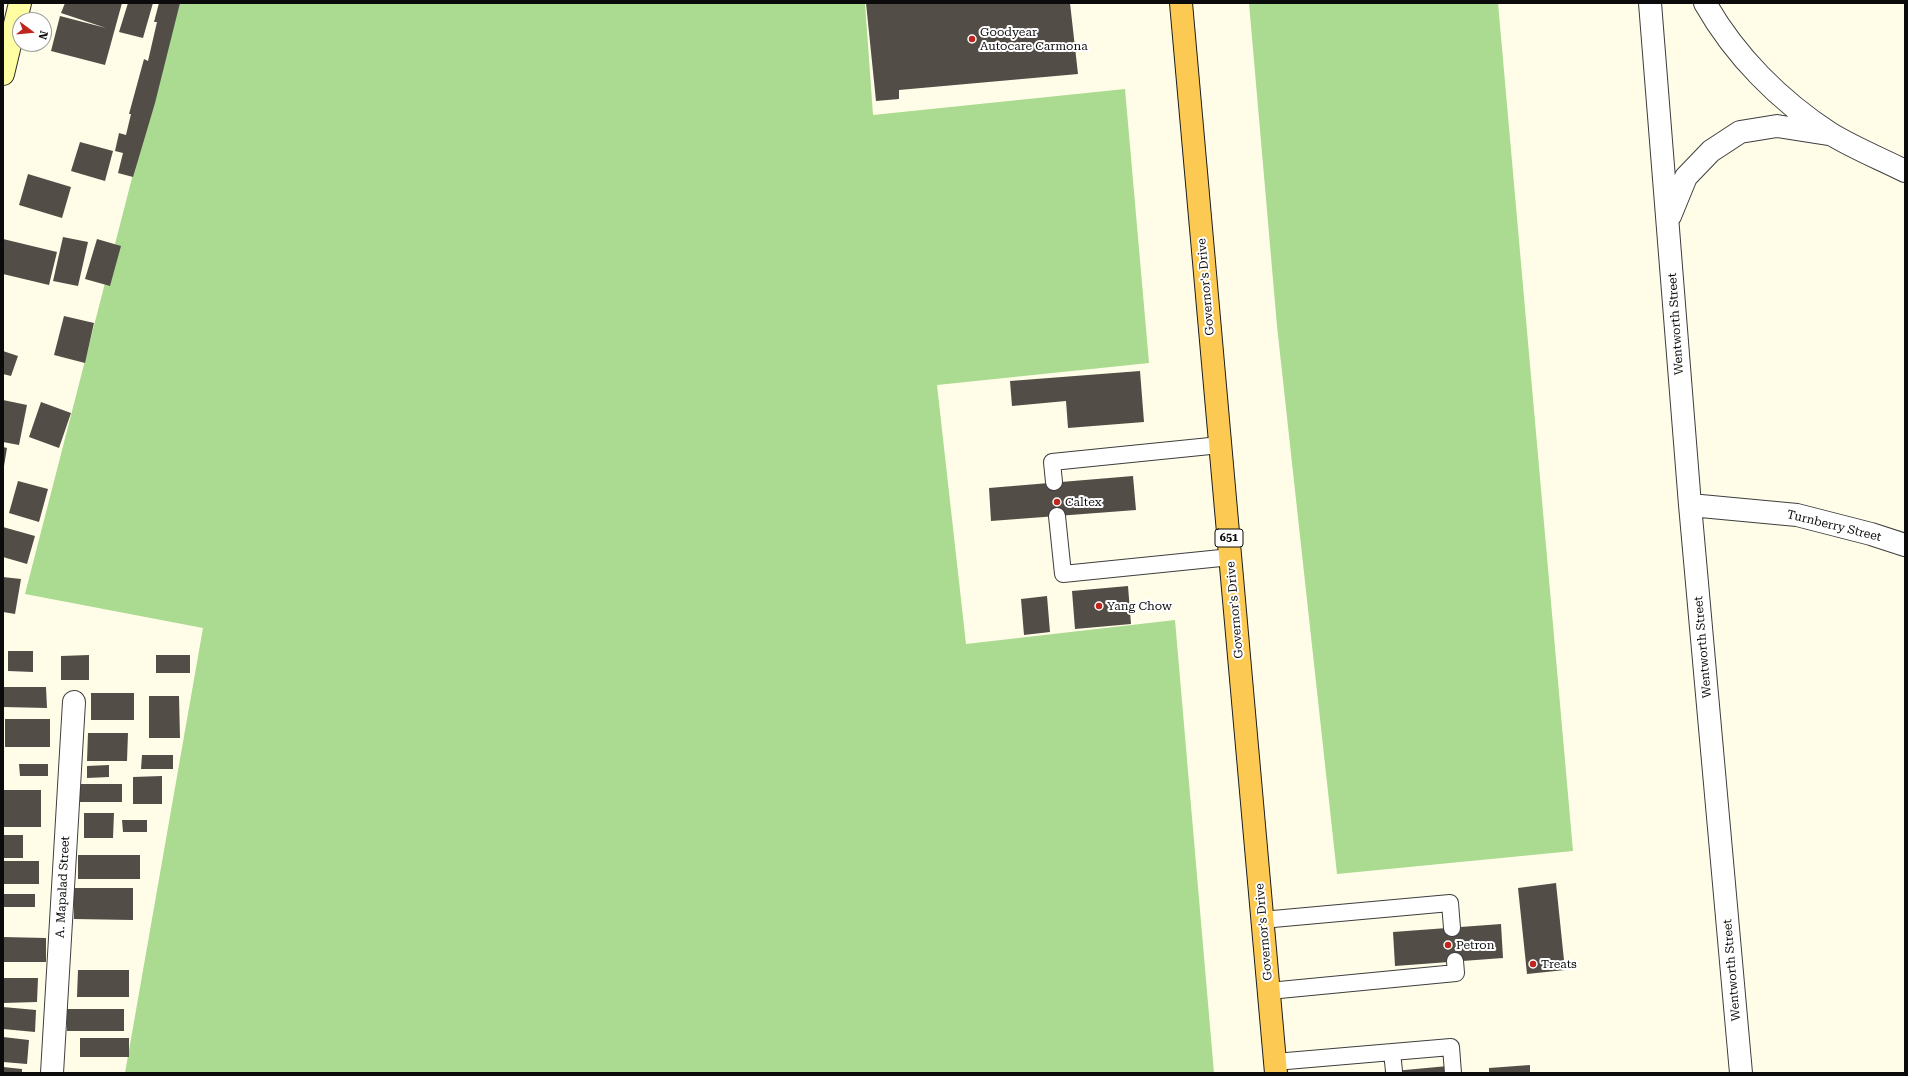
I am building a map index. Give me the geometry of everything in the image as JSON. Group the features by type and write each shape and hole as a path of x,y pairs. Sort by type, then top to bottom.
{"highway":[{"name":"Governor's Drive","path":"1182,3 1275,1068"}],"main road":[{"path":"3,74 20,3"}],"street":[{"name":"Wentworth Street","path":"1650,3 1690,505 1741,1073"},
{"path":"1705,3 1715,21 1750,67 1794,106 1832,134 1905,171"},
{"name":"Wentworth Street","path":"1668,220 1686,177 1711,151 1740,132 1777,126 1832,134"},
{"name":"Turnberry Street","path":"1690,505 1797,515 1871,534 1905,545"},
{"name":"A. Mapalad Street","path":"52,1073 74,702"}],"lane":[{"path":"1054,482 1052,462 1220,445"},
{"path":"1057,516 1062,574 1230,557"},
{"path":"1262,920 1450,903 1452,928"},
{"path":"1269,991 1456,973 1455,961"},
{"path":"1275,1068 1392,1052 1451,1047 1453,1073"},
{"path":"1392,1052 1394,1071"}],"green space":[{"path":"177,3 865,3 873,115 1125,89 1149,363 937,385 966,644 1175,620 1214,1073 125,1073 203,628 25,594"},
{"path":"1249,3 1498,3 1573,851 1337,874 1277,326"}],"building":[{"path":"65,3 122,3 105,65 52,51 60,16 106,28 61,13"},
{"path":"128,3 153,3 143,38 119,32"},
{"path":"159,3 180,3 155,103 133,177 118,173 123,153 115,151 119,133 126,135 131,114 129,114 144,59 148,61 157,22 154,22"},
{"name":"Goodyear Autocare Carmona","path":"866,3 1070,3 1078,74 899,90 899,99 876,101"},
{"path":"80,142 113,151 105,181 71,171"},
{"path":"28,174 71,187 62,218 19,205"},
{"path":"63,237 88,242 78,286 53,281"},
{"path":"3,239 57,252 49,285 3,274"},
{"path":"97,239 121,246 110,286 85,279"},
{"path":"64,316 94,323 85,363 54,355"},
{"path":"3,351 18,356 11,376 3,374"},
{"path":"1140,371 1144,422 1068,428 1066,401 1012,406 1010,381"},
{"path":"3,400 27,405 19,445 3,442"},
{"path":"41,402 71,413 59,448 29,437"},
{"path":"3,447 7,448 4,466 3,466"},
{"path":"1133,476 1136,510 991,521 989,488"},
{"path":"18,481 48,489 39,522 9,513"},
{"path":"3,527 35,536 27,564 3,557"},
{"path":"3,577 21,579 15,614 3,612"},
{"path":"1128,586 1131,624 1075,629 1072,591"},
{"path":"1047,596 1050,632 1024,635 1021,599"},
{"path":"8,651 33,651 33,672 8,671"},
{"path":"89,655 89,680 61,680 61,656"},
{"path":"156,655 190,655 190,673 156,673"},
{"path":"3,687 46,687 47,708 3,707"},
{"path":"91,693 134,693 134,720 91,720"},
{"path":"149,696 179,696 180,738 149,738"},
{"path":"5,719 50,719 50,747 5,747"},
{"path":"88,733 128,733 127,761 87,761"},
{"path":"142,755 173,755 173,769 141,769"},
{"path":"19,764 48,764 48,776 20,776"},
{"path":"109,765 109,777 87,778 87,766"},
{"path":"162,776 162,804 133,804 133,777"},
{"path":"80,784 122,784 122,802 80,802"},
{"path":"3,790 41,790 41,827 3,827"},
{"path":"84,813 114,813 113,838 84,838"},
{"path":"122,820 147,820 147,832 123,832"},
{"path":"3,835 23,835 23,858 3,858"},
{"path":"78,855 140,855 140,879 78,879"},
{"path":"3,861 39,861 39,884 3,884"},
{"path":"1556,883 1565,970 1527,974 1518,888"},
{"path":"74,888 133,888 133,920 74,919"},
{"path":"3,894 35,894 35,907 3,907"},
{"name":"Petron","path":"1501,924 1503,958 1395,966 1393,932"},
{"path":"3,937 46,938 46,962 3,962"},
{"path":"78,970 129,970 129,997 77,997"},
{"path":"3,978 38,978 37,1002 3,1003"},
{"path":"3,1007 36,1010 35,1032 3,1029"},
{"path":"67,1009 124,1009 124,1031 67,1031"},
{"path":"3,1037 29,1040 27,1064 3,1062"},
{"path":"80,1038 129,1038 129,1057 80,1057"},
{"path":"1530,1065 1530,1073 1489,1073 1489,1068"},
{"path":"1448,1066 1449,1073 1383,1073 1383,1072"},
{"path":"3,1067 22,1069 22,1073 3,1073"}],"place":[{"name":"Goodyear Autocare Carmona","path":"972,39"},
{"name":"Caltex","path":"1057,502"},
{"name":"Yang Chow","path":"1099,606"},
{"name":"Petron","path":"1448,945"},
{"name":"Treats","path":"1533,964"}]}
